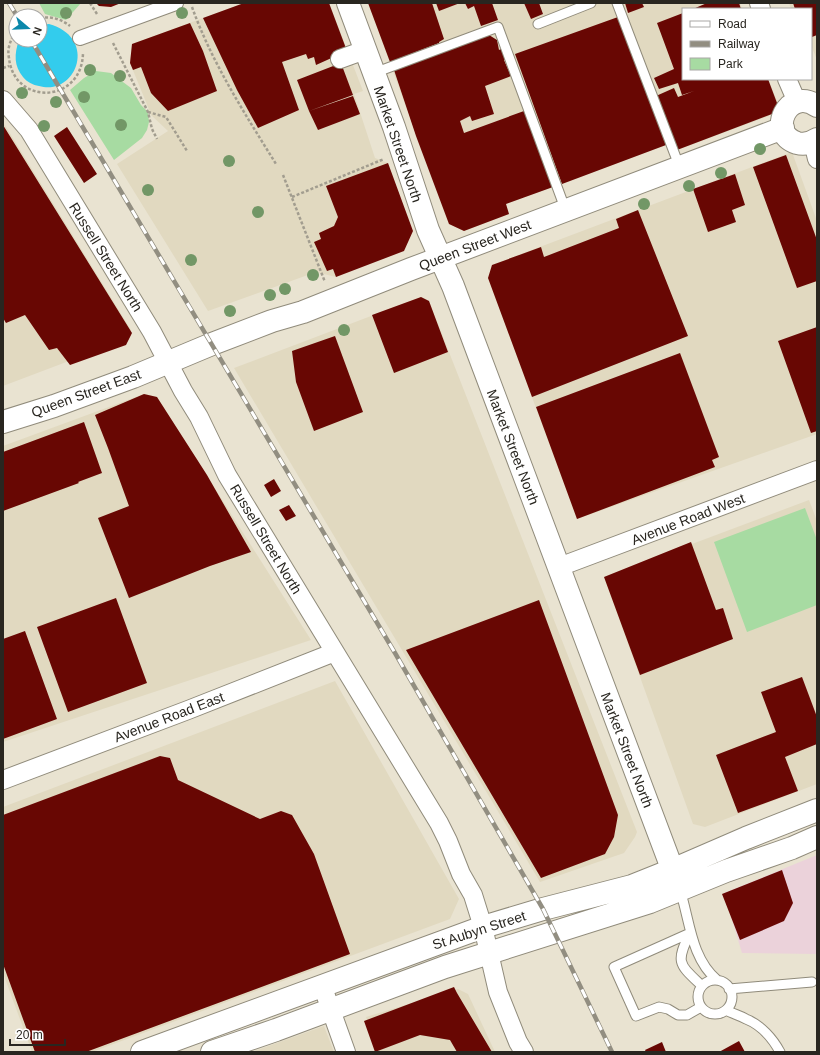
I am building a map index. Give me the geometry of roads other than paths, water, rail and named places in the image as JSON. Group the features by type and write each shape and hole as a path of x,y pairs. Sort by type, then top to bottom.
{"street":[{"path":"80,38 176,3"},
{"name":"Market Street North","path":"348,3 402,152 428,230 456,294 676,880"},
{"path":"340,59 365,50"},
{"path":"788,80 807,104"},
{"name":"Russell Street North","path":"3,100 29,130 152,332 183,391 199,417 227,475 439,823 461,874 473,895 490,952 498,992 524,1052"},
{"path":"807,104 792,104 784,112 782,123 783,128 789,139 794,142 816,147"},
{"name":"Queen Street West","path":"168,362 272,321 303,312 783,128"},
{"name":"Queen Street East","path":"3,422 54,406 133,377 168,362"},
{"name":"Avenue Road West","path":"559,567 817,470"},
{"name":"Avenue Road East","path":"3,780 188,710 335,652"},
{"name":"St Aubyn Street","path":"212,1052 490,952 650,902 676,880 746,838 817,810"},
{"name":"St Aubyn Street","path":"142,1052 483,927 543,909 632,886 726,871 792,848 817,837"},
{"path":"322,985 346,1052"}],"lane":[{"path":"538,24 591,3"},
{"path":"617,3 680,168"},
{"path":"374,73 498,28 566,211"},
{"path":"676,880 686,907 690,933 703,965 708,973 726,985 729,990 731,1000 726,1010 716,1014 705,1011 701,1007 698,996 702,986 711,980 717,980"},
{"path":"690,933 680,955 684,968 702,986"},
{"path":"690,933 614,967 636,1016 659,1007 668,1009 678,1015 687,1015 701,1007"},
{"path":"729,990 812,982"},
{"path":"726,1010 759,1027 774,1042 780,1052"}],"water":[{"path":"48,24 64,31 74,41 78,53 77,64 72,75 63,83 52,87 37,86 30,83 20,73 16,64 17,48 48,48"}],"railway":[{"path":"9,3 12,8"},
{"path":"36,48 395,653 543,909 612,1052"}]}
